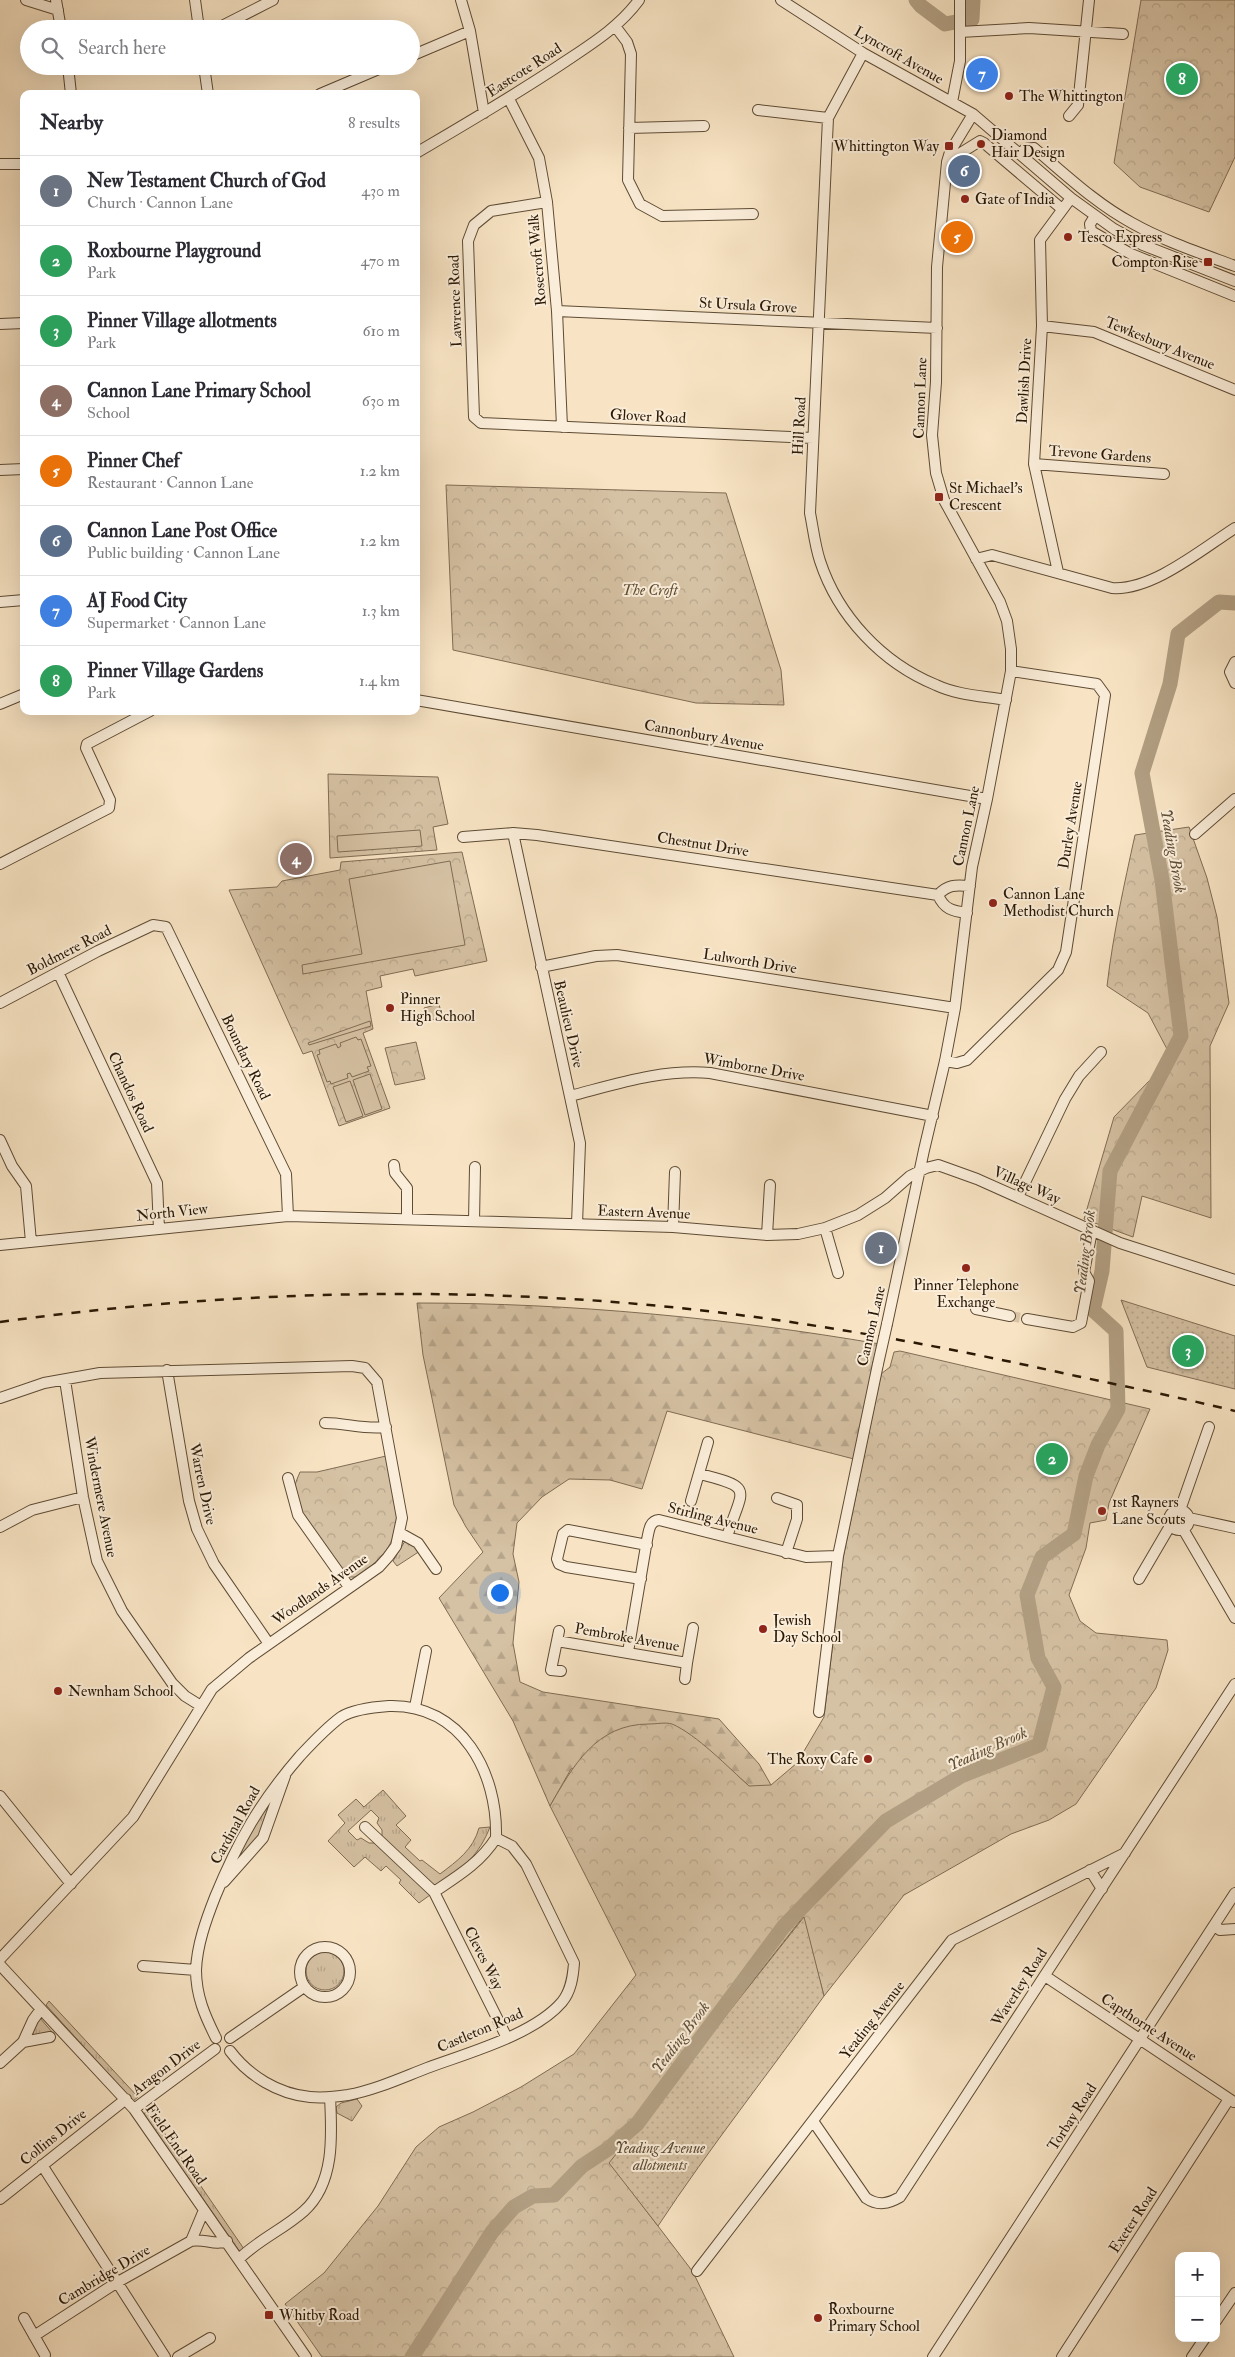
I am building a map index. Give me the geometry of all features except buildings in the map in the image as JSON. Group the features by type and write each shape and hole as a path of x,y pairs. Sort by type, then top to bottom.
{"street":[{"path":"26,0 57,5 60,20"},
{"path":"195,0 198,20"},
{"path":"234,20 273,0"},
{"path":"461,0 470,31 484,113"},
{"name":"Eastcote Road","path":"420,151 509,99 615,26 639,0"},
{"name":"Lyncroft Avenue","path":"780,0 863,53 952,102"},
{"path":"960,0 960,61 952,102 973,114 1071,198 1095,216 1143,244 1234,278"},
{"path":"1069,116 1078,105 1089,0"},
{"path":"615,26 627,42 631,54 628,180 640,204 662,216 753,214"},
{"path":"960,29 1028,28 1123,34"},
{"path":"420,52 470,31"},
{"name":"Hill Road","path":"863,53 828,118 810,513 820,561 843,610 868,640 901,665 935,685 954,691 1006,700"},
{"path":"69,75 71,90"},
{"path":"205,75 207,90"},
{"path":"329,90 365,75"},
{"name":"Rosecroft Walk","path":"509,99 539,158 548,202 557,311 562,427"},
{"path":"758,110 828,118"},
{"name":"Cannon Lane","path":"819,1712 838,1556 920,1170 945,1062 955,1008 970,886 1011,671 1011,649 1007,621 1000,602 944,500 936,473 932,436 936,382 937,266 948,162 950,152 973,114"},
{"path":"629,128 704,126"},
{"path":"950,152 959,154 976,142 984,142 1062,209"},
{"path":"1020,154 1025,149 1034,148 1088,194 1131,223 1157,236 1235,266"},
{"path":"0,165 20,164"},
{"name":"Dawlish Drive","path":"1058,572 1034,464 1042,326 1040,240 1071,198"},
{"name":"Lawrence Road","path":"481,423 474,417 468,242 474,225 491,211 548,202"},
{"path":"1095,216 1090,224 1091,231 1131,254 1235,296"},
{"name":"St Ursula Grove","path":"557,311 937,328"},
{"path":"0,324 20,323"},
{"name":"Tewkesbury Avenue","path":"1042,326 1094,332 1235,390"},
{"name":"Glover Road","path":"481,423 813,438"},
{"name":"Trevone Gardens","path":"1034,464 1164,474"},
{"path":"0,470 20,470"},
{"path":"976,559 992,555 1112,588 1126,589 1164,574 1235,528"},
{"path":"0,602 20,600"},
{"path":"1235,662 1230,673 1235,683"},
{"name":"Durley Avenue","path":"945,1062 958,1063 967,1060 1058,970 1066,952 1105,695 1097,684 1011,671"},
{"path":"0,704 20,696"},
{"name":"Cannonbury Avenue","path":"420,701 987,799"},
{"path":"0,864 109,808 110,800 86,748 87,744 142,715"},
{"path":"1195,834 1235,799"},
{"name":"Chestnut Drive","path":"463,837 513,833 546,836 938,895"},
{"name":"Beaulieu Drive","path":"513,833 580,1143 577,1224"},
{"path":"967,913 949,910 943,905 938,895 950,886 970,886"},
{"name":"Boundary Road","path":"153,925 160,924 167,930 286,1174 288,1216"},
{"name":"Boldmere Road","path":"0,1003 153,925"},
{"name":"Lulworth Drive","path":"541,967 596,956 617,955 955,1008"},
{"name":"Chandos Road","path":"58,972 156,1183 159,1229"},
{"path":"1018,1197 1064,1099 1079,1076 1102,1052"},
{"name":"Wimborne Drive","path":"570,1096 658,1073 685,1071 710,1073 933,1116"},
{"path":"0,1140 12,1166 26,1186 31,1242"},
{"path":"394,1165 395,1173 407,1188 407,1219"},
{"name":"Village Way","path":"920,1170 934,1165 943,1166 1018,1197 1100,1235 1235,1280"},
{"path":"474,1221 475,1167"},
{"name":"Eastern Avenue","path":"348,1217 673,1227 767,1234 798,1234 825,1228 872,1207 920,1170"},
{"path":"673,1227 675,1172"},
{"path":"767,1234 770,1185"},
{"name":"North View","path":"0,1245 288,1216 348,1217"},
{"path":"825,1228 838,1274"},
{"path":"1028,1319 1077,1326 1080,1323 1089,1282 1084,1272 1100,1235"},
{"path":"976,1309 1010,1316"},
{"name":"Woodlands Avenue","path":"0,1398 44,1383 100,1373 352,1366 365,1368 377,1382 402,1518 396,1546 379,1567 269,1644 227,1675 212,1689 133,1817 0,1959"},
{"name":"Warren Drive","path":"167,1370 189,1501 196,1529 214,1564 269,1644"},
{"name":"Windermere Avenue","path":"65,1380 83,1497 97,1562 122,1612 172,1683 185,1696 200,1706"},
{"path":"325,1423 348,1424 358,1428 386,1427"},
{"path":"1180,1510 1210,1427"},
{"path":"691,1501 708,1442"},
{"path":"700,1474 734,1483 740,1487 742,1494 727,1537"},
{"path":"288,1478 298,1515 349,1588"},
{"path":"0,1527 32,1510 83,1497"},
{"path":"777,1498 797,1505 797,1519 786,1552"},
{"path":"1175,1510 1180,1510 1186,1512 1189,1518 1188,1525 1183,1529 1176,1530 1170,1526 1168,1520 1170,1514 1175,1510"},
{"path":"1189,1518 1235,1528"},
{"name":"Stirling Avenue","path":"628,1652 646,1545 651,1524 659,1520 806,1557 838,1556"},
{"path":"1139,1579 1170,1526"},
{"path":"1183,1529 1235,1618"},
{"path":"641,1579 566,1567 559,1564 557,1559 563,1534 568,1530 646,1545"},
{"path":"400,1533 418,1543 436,1569"},
{"name":"Pembroke Avenue","path":"561,1671 551,1670 558,1636 686,1663 693,1628"},
{"path":"414,1707 426,1651"},
{"path":"685,1679 686,1663"},
{"name":"Waverley Road","path":"813,2121 866,2198 873,2203 883,2204 892,2202 900,2197 1235,1684"},
{"name":"Cardinal Road","path":"215,2044 200,2003 196,1970 200,1944 226,1869 258,1810 286,1772 313,1742 343,1716 376,1707 414,1707 443,1721 460,1732 482,1764 497,1820 496,1838"},
{"name":"Cardinal Road","path":"216,1896 226,1879 263,1838 286,1772"},
{"path":"0,1796 71,1884"},
{"path":"365,1827 434,1892 471,1867 486,1853 496,1838"},
{"name":"Castleton Road","path":"230,2052 252,2075 291,2094 330,2097 368,2089 507,2038 549,2014 562,2002 568,1992 573,1976 574,1963 526,1864 512,1846 496,1838"},
{"name":"Yeading Avenue","path":"697,2271 952,1940 1125,1853"},
{"path":"1090,1870 1102,1889"},
{"name":"Cleves Way","path":"434,1892 507,2038"},
{"name":"Torbay Road","path":"933,2357 1235,1893"},
{"path":"1214,1926 1220,1930 1235,1929"},
{"path":"326,1946 334,1948 345,1956 350,1970 350,1978 340,1992 325,1998 317,1996 304,1987 300,1980 299,1970 301,1961 310,1951 326,1946"},
{"name":"Field End Road","path":"0,1964 134,2109 304,2356"},
{"path":"143,1966 196,1970"},
{"name":"Capthorne Avenue","path":"1045,1976 1140,2040 1233,2099"},
{"path":"230,2038 304,1987"},
{"path":"0,2063 23,2042 33,2020 41,2009"},
{"path":"223,2035 230,2038 233,2043 230,2052 222,2054 215,2044 223,2035"},
{"path":"23,2042 32,2042 50,2037"},
{"name":"Aragon Drive","path":"134,2109 215,2044"},
{"path":"239,2259 304,2210 316,2198 329,2164 330,2097"},
{"name":"Collins Drive","path":"0,2199 126,2099"},
{"name":"Exeter Road","path":"1062,2357 1233,2099"},
{"path":"42,2165 165,2357"},
{"path":"191,2241 204,2210"},
{"path":"191,2241 198,2240 220,2244 227,2242"},
{"name":"Cambridge Drive","path":"34,2336 116,2283 191,2241"},
{"path":"1220,2315 1235,2293"},
{"path":"24,2318 46,2355"},
{"path":"178,2357 210,2338"},
{"path":"1192,2357 1202,2342"}],"green space":[{"path":"1141,0 1235,0 1235,157 1209,212 1140,187 1114,163"},
{"name":"The Croft","path":"446,485 726,493 781,670 784,705 696,703 453,650"},
{"path":"328,774 438,777 448,824 433,827 437,850 330,858"},
{"path":"1189,827 1207,878 1217,917 1229,1003 1210,1046 1211,1218 1142,1196 1133,1237 1084,1219 1114,1117 1151,1079 1167,1049 1148,1013 1107,986 1109,967 1135,835"},
{"path":"420,830 422,846 338,852 337,836"},
{"path":"462,852 487,961 415,976 413,969 380,976 382,987 366,991 373,1029 363,1033 390,1108 339,1126 312,1051 303,1054 229,890 277,887 282,881 340,870 341,862"},
{"path":"450,861 465,945 303,974 302,965 362,954 349,879"},
{"path":"439,1004 442,1017 428,1021 424,1008"},
{"path":"370,1021 371,1026 309,1045 308,1043"},
{"path":"356,1037 358,1040 361,1039 371,1066 367,1067 369,1071 352,1077 350,1073 347,1074 348,1078 331,1084 330,1081 327,1082 317,1055 320,1054 319,1050 336,1044 338,1048 341,1046 340,1043"},
{"path":"416,1042 425,1079 395,1085 385,1048"},
{"path":"370,1074 382,1109 365,1115 353,1080"},
{"path":"350,1081 363,1116 346,1122 333,1087"},
{"path":"1121,1300 1235,1336 1235,1389 1147,1367"},
{"path":"417,1303 533,1306 649,1314 765,1327 880,1344 854,1459 667,1411 642,1489 610,1480 569,1479 542,1497 517,1523 513,1554 519,1582 513,1643 520,1682 543,1692 719,1719 759,1764 771,1785 718,1861 748,1785 696,1740 571,1769 550,1806 513,1721 439,1598 483,1552 454,1505 423,1355"},
{"path":"900,1351 1150,1409 1109,1503 1106,1520 1090,1523 1086,1548 1069,1595 1080,1621 1096,1633 1167,1640 1168,1650 1156,1688 1076,1804 1049,1820 1011,1834 904,1895 824,1996 803,1917 610,2163 693,2272 734,2357 322,2357 285,2304 324,2273 378,2206 416,2147 439,2127 521,2087 574,2054 636,1975 550,1806 577,1762 600,1739 614,1731 630,1726 670,1723 702,1743 749,1786 771,1785 797,1763 824,1717 843,1558 881,1374 890,1367 894,1352"},
{"path":"386,1456 396,1510 396,1524 393,1537 386,1550 374,1564 356,1577 347,1577 323,1547 300,1510 296,1498 296,1482 300,1472 317,1472"},
{"path":"405,1541 412,1543 420,1551 397,1566 393,1561"},
{"path":"277,1788 262,1834 236,1865 231,1862"},
{"path":"383,1790 406,1816 396,1825 411,1840 405,1847 420,1861 422,1860 440,1874 469,1849 479,1828 490,1827 481,1845 469,1861 454,1874 436,1885 432,1884 382,1837 382,1830 377,1823 379,1818 371,1810 348,1831 357,1840 361,1838 369,1843 376,1843 430,1895 419,1903 399,1883 401,1880 386,1866 381,1871 365,1857 354,1867 328,1841 345,1823 338,1815 356,1799 364,1807"},
{"name":"Yeading Avenue allotments","path":"804,1917 824,1996 658,2226 609,2163"},
{"path":"325,1952 338,1958 344,1971 338,1984 325,1990 312,1984 306,1971 312,1958"},
{"path":"49,2001 138,2097 133,2101 46,2005"},
{"path":"39,2017 53,2033 36,2038 30,2035"},
{"path":"357,2099 362,2106 352,2121 337,2113 336,2107 341,2103"},
{"path":"148,2109 244,2249 240,2252 144,2114"}],"waterway":[{"path":"916,0 945,24 972,19 973,0"},
{"name":"Yeading Brook","path":"412,2357 492,2232 514,2207 533,2196 554,2195 582,2166 608,2149 637,2124 784,1926 886,1821 961,1776 1039,1745 1054,1687 1038,1658 1027,1595 1042,1557 1074,1534 1086,1476 1098,1445 1118,1409 1116,1331 1093,1310 1102,1271 1110,1171 1181,1036 1162,880 1142,773 1170,684 1178,634 1219,602 1235,603"}],"tunnel":[{"path":"1010,1316 1027,1319"}],"railway":[{"path":"0,1322 146,1305 293,1296 440,1294 587,1300 711,1311 894,1339 955,1350 1235,1411"}],"place":[{"name":"AJ Food City","path":"982,74"},
{"name":"Pinner Village Gardens","path":"1182,79"},
{"name":"The Whittington","path":"1009,96"},
{"name":"Diamond Hair Design","path":"981,144"},
{"name":"Whittington Way","path":"949,146"},
{"name":"Cannon Lane Post Office","path":"964,171"},
{"name":"Gate of India","path":"965,199"},
{"name":"Pinner Chef","path":"957,237"},
{"name":"Tesco Express","path":"1068,237"},
{"name":"Compton Rise","path":"1208,262"},
{"name":"St Michael's Crescent","path":"939,497"},
{"name":"Cannon Lane Primary School","path":"296,859"},
{"name":"Cannon Lane Methodist Church","path":"993,903"},
{"name":"Pinner High School","path":"390,1008"},
{"name":"New Testament Church of God","path":"881,1248"},
{"name":"Pinner Telephone Exchange","path":"966,1268"},
{"name":"Pinner Village allotments","path":"1188,1351"},
{"name":"Roxbourne Playground","path":"1052,1459"},
{"name":"1st Rayners Lane Scouts","path":"1102,1511"},
{"name":"Jewish Day School","path":"763,1629"},
{"name":"Newnham School","path":"58,1691"},
{"name":"The Roxy Cafe","path":"868,1759"},
{"name":"Whitby Road","path":"269,2315"},
{"name":"Roxbourne Primary School","path":"818,2318"}]}
